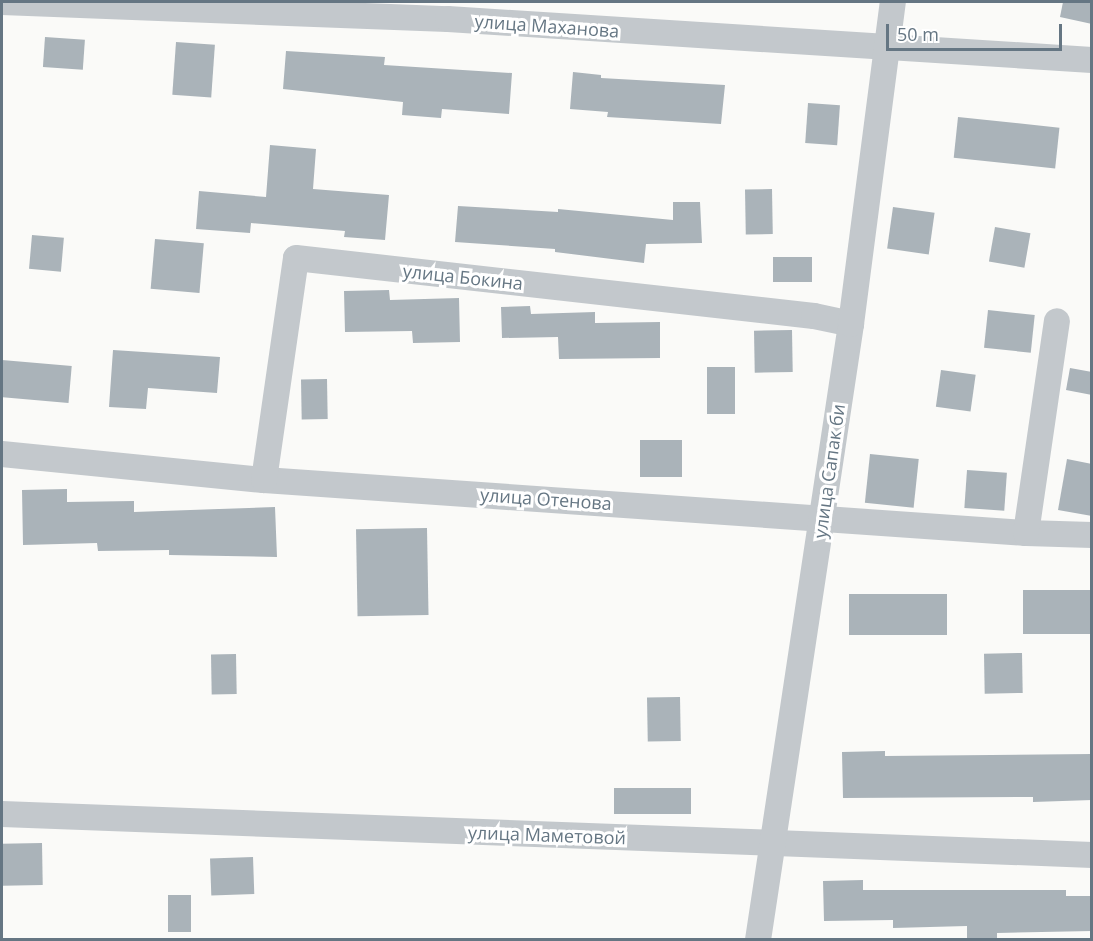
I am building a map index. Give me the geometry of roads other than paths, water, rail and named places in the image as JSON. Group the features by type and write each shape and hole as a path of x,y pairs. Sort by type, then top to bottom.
{"street":[{"name":"улица Маханова","path":"2,2 448,19 888,49 1092,60"},
{"name":"улица Сапак би","path":"758,939 851,324 893,2"},
{"name":"улица Бокина","path":"264,480 296,258 814,316 851,324"},
{"path":"1026,533 1057,321"},
{"name":"улица Отенова","path":"2,454 264,480 1026,533 1092,535"},
{"name":"улица Маметовой","path":"2,813 771,843 911,845 1092,855"}]}
